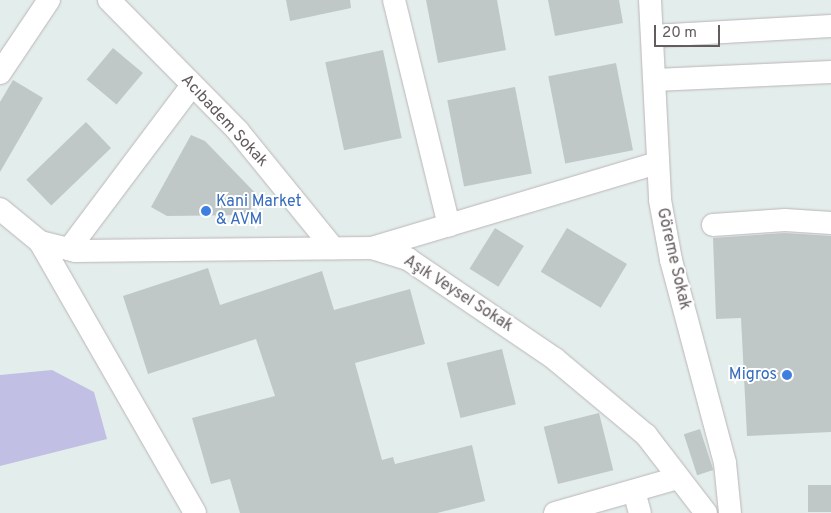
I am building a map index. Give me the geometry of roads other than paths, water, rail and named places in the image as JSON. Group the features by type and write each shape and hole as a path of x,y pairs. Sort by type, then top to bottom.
{"street":[{"path":"0,73 49,0"},
{"name":"Acıbadem Sokak","path":"109,0 238,131 333,248"},
{"path":"394,0 449,225"},
{"name":"Göreme Sokak","path":"650,0 658,163 671,260 725,464 730,513"},
{"path":"653,36 831,26"},
{"path":"655,80 831,72"},
{"path":"69,249 192,85"},
{"path":"372,248 658,163"},
{"name":"Aşık Veysel Sokak","path":"0,208 40,242 69,249 372,248 408,259 555,359 646,435 706,513"},
{"path":"713,225 785,220 831,223"},
{"path":"40,242 196,513"},
{"path":"555,513 678,478"},
{"path":"634,491 640,513"}],"place":[{"name":"Kani Market & AVM","path":"206,211"},
{"name":"Migros","path":"787,375"}]}
